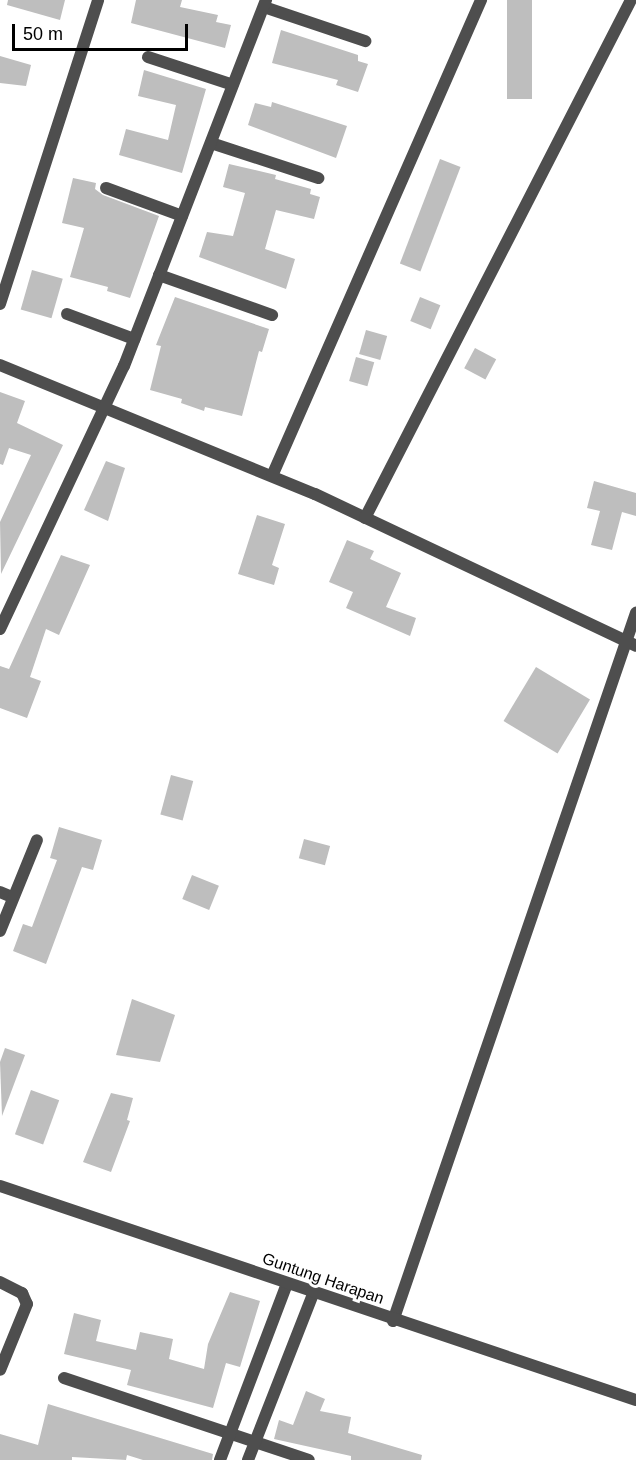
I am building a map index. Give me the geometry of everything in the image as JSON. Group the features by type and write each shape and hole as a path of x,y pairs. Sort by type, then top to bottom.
{"street":[{"path":"0,304 98,0"},
{"path":"272,476 481,0"},
{"path":"365,518 631,0"},
{"path":"0,629 134,339 265,3 365,40"},
{"path":"148,57 233,85"},
{"path":"211,143 318,178"},
{"path":"106,188 182,216"},
{"path":"159,275 272,315"},
{"path":"67,314 134,339"},
{"path":"0,365 272,476 636,646"},
{"path":"393,1321 624,641 636,614"},
{"path":"0,931 37,840"},
{"path":"0,892 12,897"},
{"name":"Guntung Harapan","path":"0,1186 393,1321 567,1374 636,1400"},
{"path":"0,1282 22,1293 27,1304 0,1370"},
{"path":"220,1460 287,1284"},
{"path":"248,1460 314,1292"},
{"path":"64,1378 309,1460"}],"building":[{"path":"8,0 65,0 60,20 7,5"},
{"path":"136,0 182,0 180,7 218,15 216,22 231,25 225,48 131,23"},
{"path":"507,0 532,0 532,99 507,99"},
{"path":"281,30 358,55 358,61 368,64 358,92 336,85 338,80 272,63"},
{"path":"0,56 31,65 26,86 0,83"},
{"path":"144,70 206,89 182,173 119,155 126,129 168,140 176,105 138,96"},
{"path":"272,102 347,126 336,158 248,125 255,103 271,107"},
{"path":"440,159 461,167 420,271 400,264"},
{"path":"229,164 276,175 275,179 311,189 310,194 320,197 314,219 276,210 265,249 295,259 286,289 199,257 207,232 233,236 245,193 223,187"},
{"path":"73,178 96,183 95,189 103,195 159,216 130,298 107,291 108,287 70,277 84,228 62,223"},
{"path":"32,270 63,279 51,318 21,309"},
{"path":"175,297 269,329 262,352 259,351 242,416 205,407 204,411 181,403 182,399 150,390 161,346 156,345"},
{"path":"420,297 440,305 431,329 410,321"},
{"path":"366,330 387,336 380,360 359,354"},
{"path":"475,348 496,359 485,380 464,368"},
{"path":"356,357 374,362 367,386 349,381"},
{"path":"0,392 25,401 17,423 63,445 1,574 0,522 31,455 9,448 3,465 0,464"},
{"path":"106,461 125,468 108,521 84,510"},
{"path":"594,481 636,493 636,516 622,512 612,550 591,545 600,511 587,508"},
{"path":"257,515 285,524 272,565 279,568 274,585 238,574"},
{"path":"347,540 374,551 370,559 401,573 386,607 416,618 410,636 346,608 353,592 329,582"},
{"path":"61,555 90,565 59,635 46,629 30,677 41,681 27,718 0,708 0,666 9,669"},
{"path":"536,667 590,699 558,753 504,721"},
{"path":"171,775 193,781 183,821 160,815"},
{"path":"59,827 102,840 93,870 82,867 46,964 13,951 23,924 32,927 57,860 50,858"},
{"path":"304,839 330,846 325,865 299,858"},
{"path":"192,875 219,886 209,910 182,899"},
{"path":"132,999 175,1015 160,1062 116,1055"},
{"path":"5,1048 25,1055 2,1116 0,1062"},
{"path":"31,1090 59,1100 43,1144 15,1134"},
{"path":"111,1093 133,1098 127,1120 130,1121 111,1172 83,1162"},
{"path":"230,1292 260,1301 240,1367 226,1363 213,1408 127,1385 131,1370 64,1354 74,1313 101,1320 96,1341 136,1350 140,1332 173,1339 169,1359 204,1369 208,1344"},
{"path":"306,1391 325,1399 320,1411 351,1417 348,1433 422,1455 421,1460 351,1460 351,1456 274,1439 279,1420 293,1425"},
{"path":"48,1404 213,1454 212,1460 143,1460 127,1455 126,1460 72,1457 72,1460 0,1460 0,1434 38,1445"}]}
